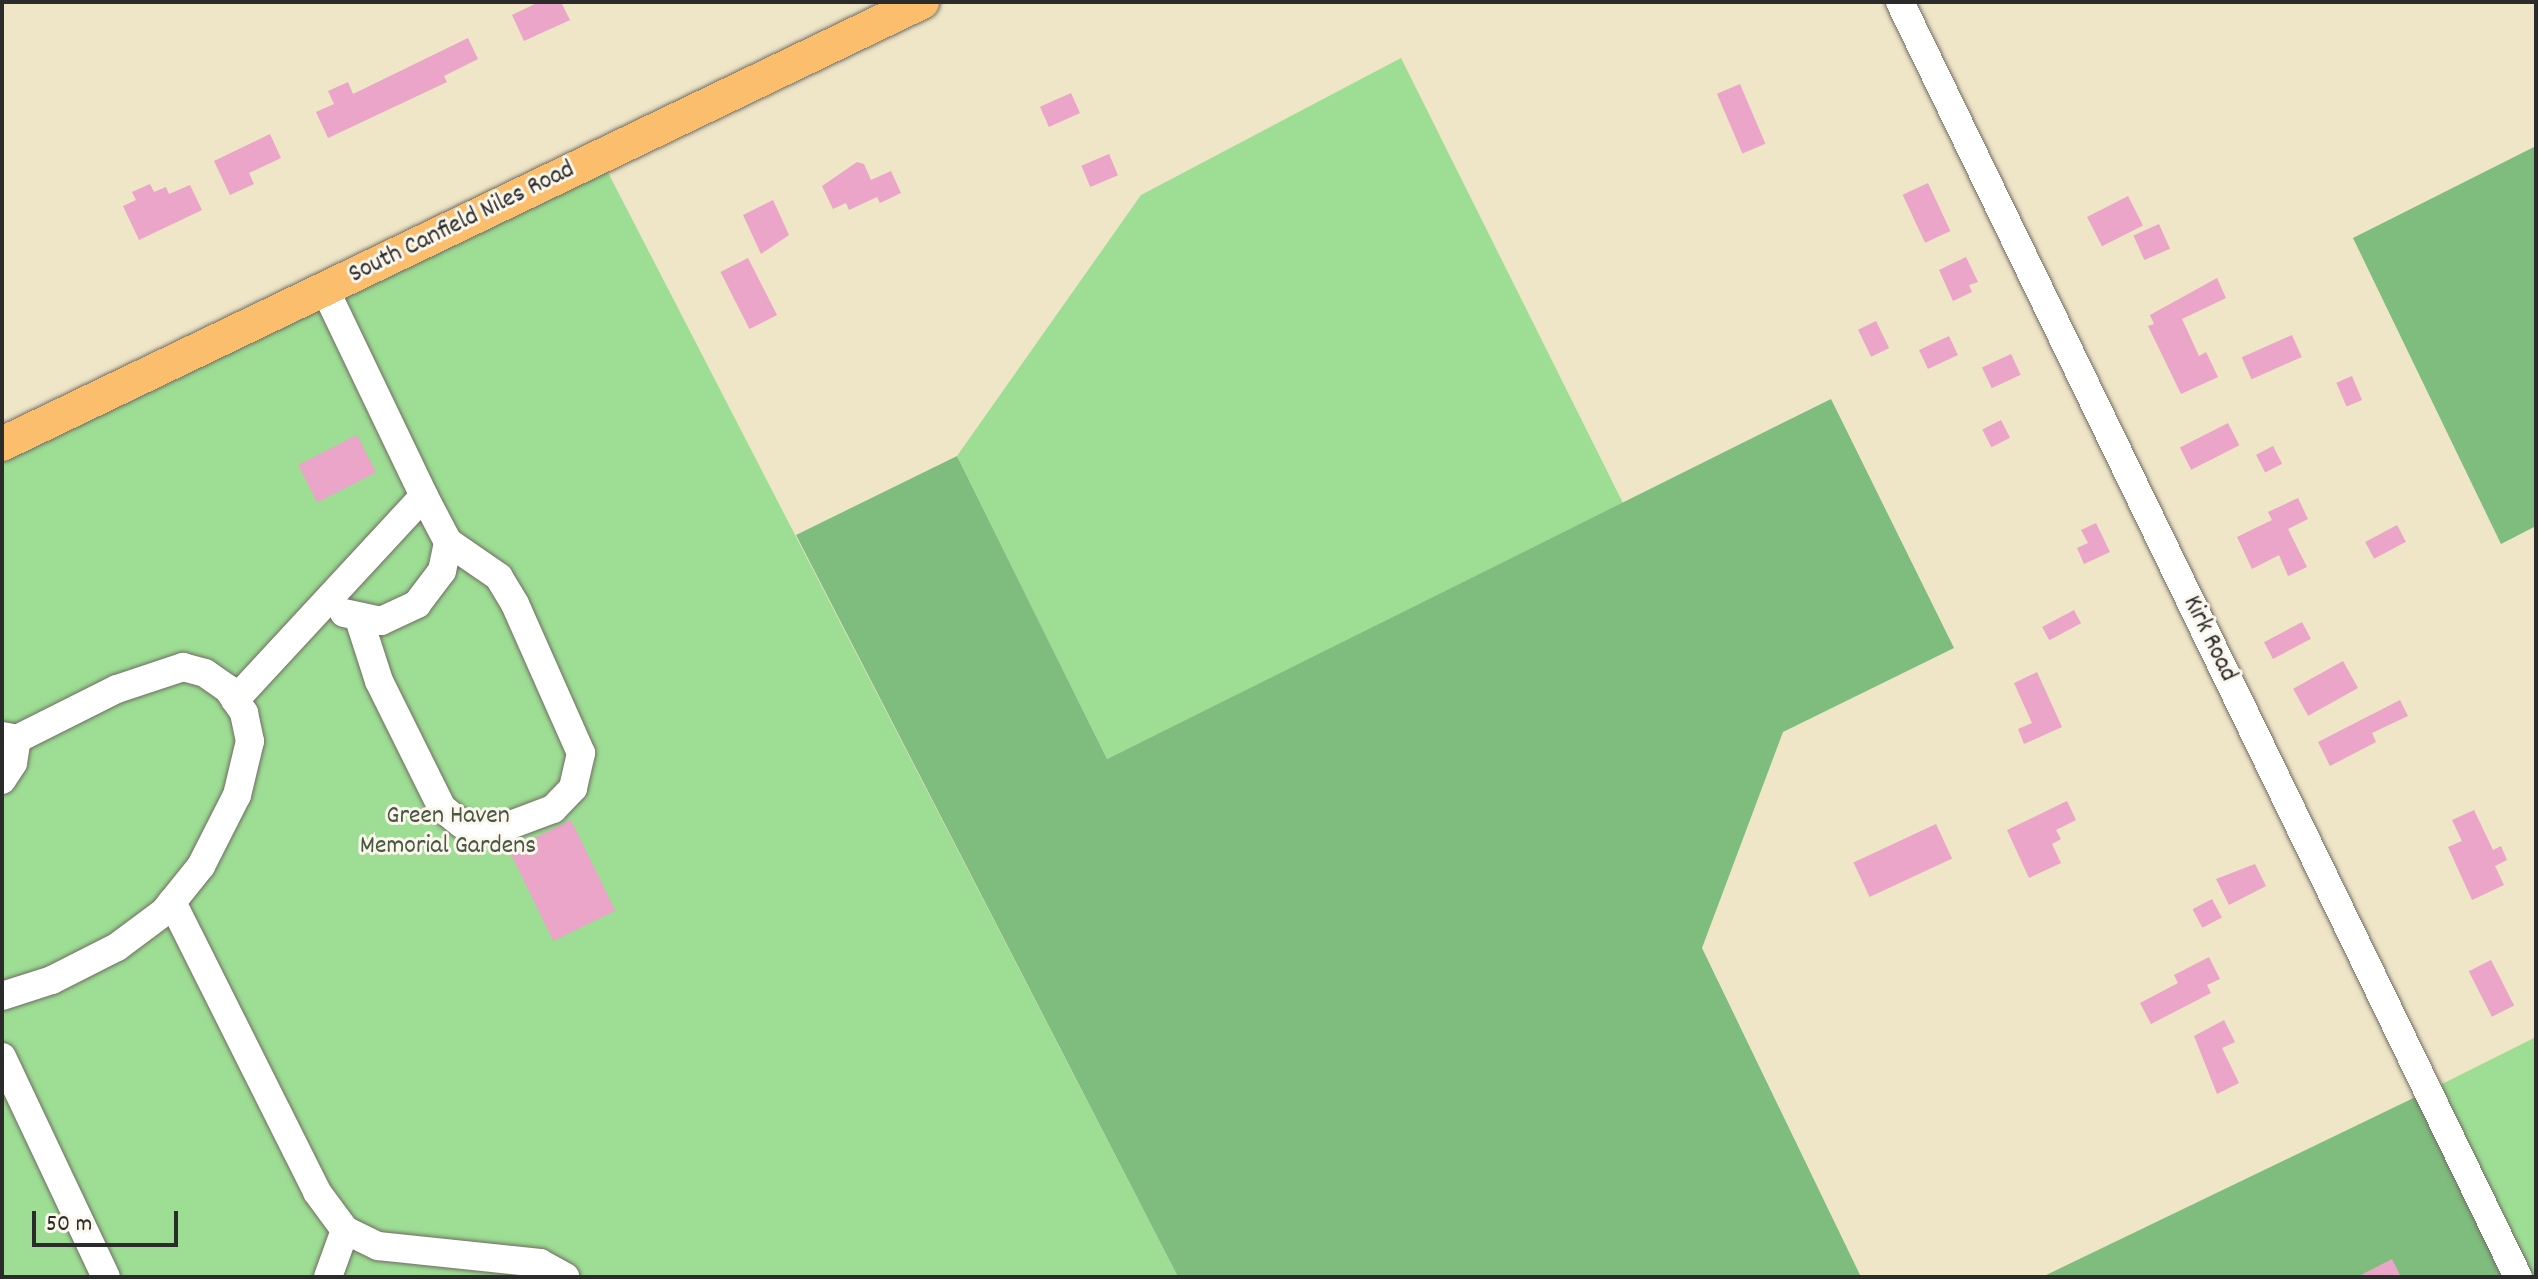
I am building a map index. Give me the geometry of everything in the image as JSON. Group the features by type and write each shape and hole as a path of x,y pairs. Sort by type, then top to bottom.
{"main road":[{"name":"South Canfield Niles Road","path":"2,444 922,2"}],"street":[{"name":"Kirk Road","path":"1900,2 2518,1277"},
{"path":"325,289 448,542 499,577 562,701 581,753 573,788 553,809 497,830 462,824 442,808 379,681 359,619"},
{"path":"235,700 321,603 424,496"},
{"path":"321,603 359,619 381,621 417,604 442,571 448,542"},
{"path":"2,780 13,763 10,738 117,689 183,667 205,673 235,700 250,741 237,795 201,866 172,902 117,947 52,980 2,996"},
{"path":"172,902 317,1192 345,1230 378,1246 540,1263 565,1277"},
{"path":"2,1057 106,1277"},
{"path":"328,1277 345,1230"}],"green space":[{"path":"1401,58 1623,503 1107,759 957,456 1141,195"},
{"path":"2536,146 2536,526 2501,544 2353,238"},
{"name":"Green Haven Memorial Gardens","path":"600,157 1178,1277 2,1277 2,444"},
{"path":"1831,399 1954,648 1783,732 1702,948 1861,1277 1178,1277 796,535 957,456 1107,759"},
{"path":"2536,1037 2536,1277 2518,1277 2428,1091"},
{"path":"2428,1091 2518,1277 2042,1277"}],"building":[{"path":"539,2 561,2 570,20 524,41 512,15"},
{"path":"468,38 478,59 444,76 447,82 328,138 316,112 334,104 328,91 348,82 353,94"},
{"path":"1740,84 1765,144 1742,154 1717,94"},
{"path":"1071,93 1080,113 1049,127 1040,107"},
{"path":"270,134 281,158 249,173 254,184 230,195 214,161"},
{"path":"1109,154 1118,175 1090,187 1081,166"},
{"path":"857,162 864,164 871,180 891,171 901,193 880,203 877,197 849,210 846,203 833,209 822,186"},
{"path":"1928,183 1950,231 1925,243 1903,195"},
{"path":"150,184 154,192 166,187 169,194 190,185 202,210 139,240 123,206 136,200 132,192"},
{"path":"2128,196 2143,225 2102,246 2087,217"},
{"path":"773,200 789,235 761,254 743,215"},
{"path":"2159,224 2170,249 2144,260 2133,235"},
{"path":"1966,257 1978,282 1969,285 1972,292 1953,301 1939,270"},
{"path":"748,258 777,315 749,329 720,272"},
{"path":"2217,278 2226,298 2182,319 2199,356 2206,352 2218,377 2181,394 2148,326 2154,324 2150,315"},
{"path":"1876,321 1889,348 1871,357 1858,330"},
{"path":"2292,335 2302,357 2252,379 2242,357"},
{"path":"1949,336 1958,355 1928,369 1919,350"},
{"path":"2011,354 2021,375 1992,388 1982,368"},
{"path":"2352,376 2362,400 2347,407 2336,383"},
{"path":"2001,420 2010,438 1991,447 1982,430"},
{"path":"2228,423 2239,445 2191,470 2180,448"},
{"path":"357,435 376,472 317,502 298,465"},
{"path":"2273,446 2282,464 2265,472 2256,455"},
{"path":"2298,498 2308,519 2288,529 2307,567 2288,576 2279,555 2252,569 2237,537 2272,520 2268,512"},
{"path":"2096,523 2110,552 2084,564 2077,548 2088,543 2081,530"},
{"path":"2397,525 2406,542 2374,559 2365,542"},
{"path":"2074,610 2081,623 2049,640 2042,627"},
{"path":"2302,622 2311,639 2273,659 2264,642"},
{"path":"2343,661 2358,688 2308,716 2293,689"},
{"path":"2037,672 2062,727 2024,744 2018,729 2032,723 2014,683"},
{"path":"2400,700 2408,716 2372,733 2376,742 2330,766 2318,742"},
{"path":"2067,801 2076,820 2056,830 2061,839 2052,844 2061,863 2029,878 2007,830"},
{"path":"2474,810 2493,850 2501,846 2507,860 2495,866 2504,885 2472,900 2448,847 2462,841 2452,820"},
{"path":"571,820 615,911 553,941 509,850"},
{"path":"1936,824 1952,858 1870,897 1854,862"},
{"path":"2255,864 2266,886 2229,905 2216,879"},
{"path":"2212,899 2222,918 2202,928 2193,909"},
{"path":"2209,957 2220,979 2207,985 2211,993 2151,1024 2140,1003 2178,983 2174,975"},
{"path":"2491,960 2514,1005 2492,1017 2469,971"},
{"path":"2224,1020 2235,1042 2222,1048 2239,1083 2217,1094 2194,1036"},
{"path":"2392,1259 2401,1277 2357,1277"}]}
